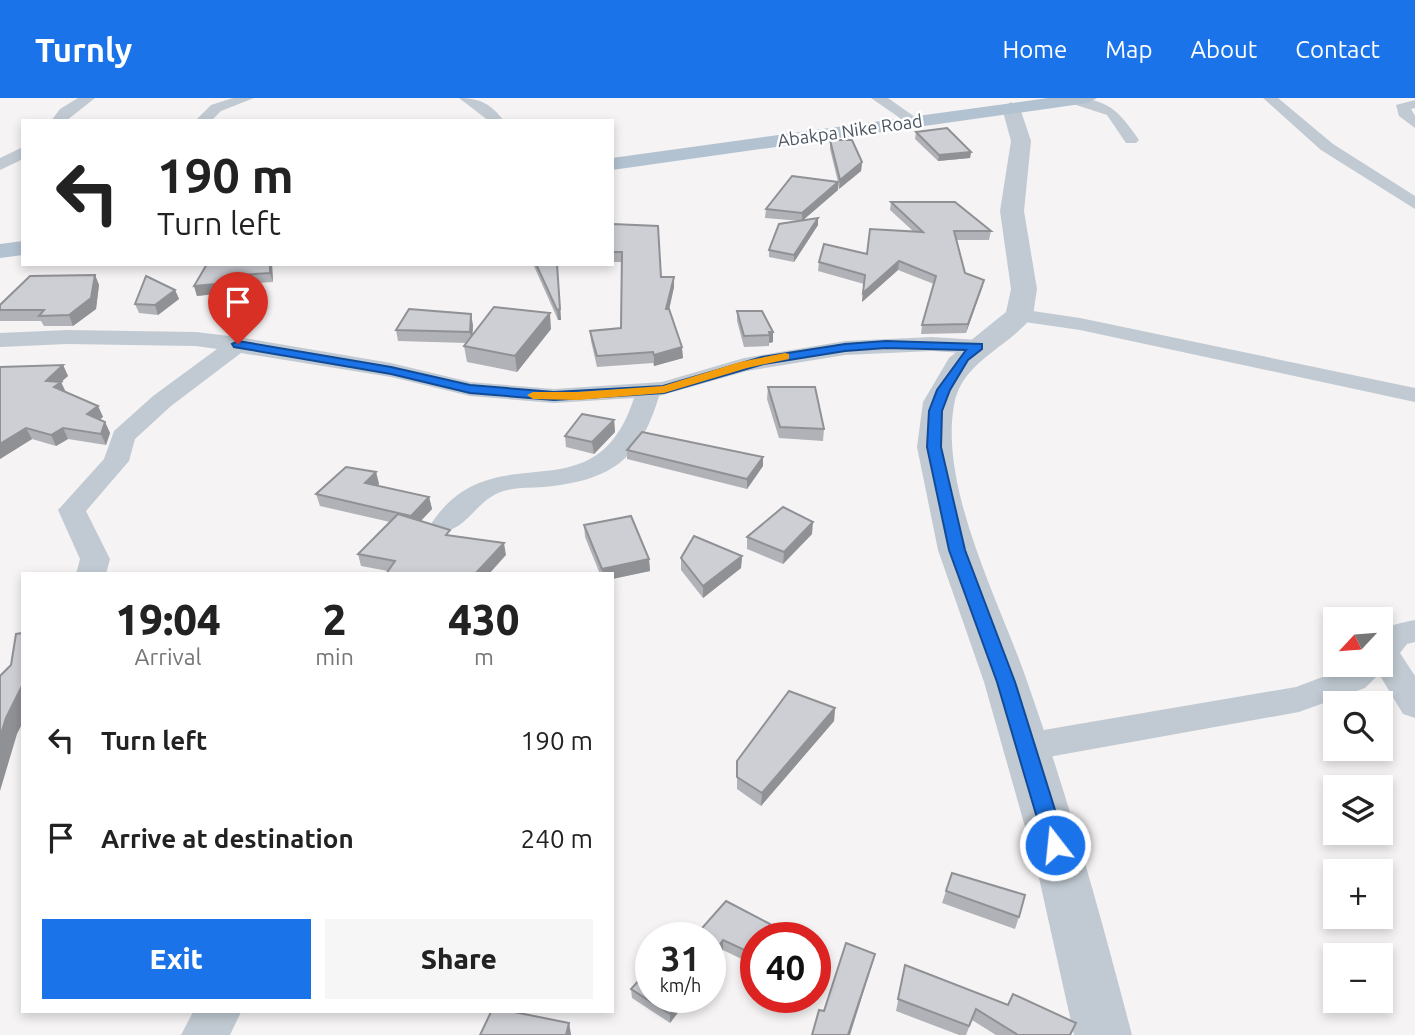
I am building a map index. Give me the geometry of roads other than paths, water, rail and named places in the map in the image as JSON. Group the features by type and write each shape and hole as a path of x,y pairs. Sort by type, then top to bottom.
{"main road":[{"name":"Abakpa Nike Road","path":"614,164 1070,99"},
{"path":"0,251 21,248"}],"street":[{"path":"60,119 65,112 88,98"},
{"path":"204,119 216,108 247,98"},
{"path":"467,98 485,108 495,119"},
{"path":"878,98 915,122"},
{"path":"1269,98 1327,147 1415,205"},
{"path":"1070,99 1112,113 1131,140"},
{"path":"1415,104 1403,105 1404,113 1415,124"},
{"path":"1011,108 1021,141 1012,211 1024,289 1020,315 964,358 943,390 936,411 934,447 957,550 1027,747 1063,869 1103,1035"},
{"path":"0,165 21,153"},
{"path":"1020,315 1080,324 1415,395"},
{"path":"0,340 170,338 238,344 378,368 487,392 577,396 648,392 678,387 762,360 845,348 897,345 978,347"},
{"path":"92,572 95,559 72,510 116,461 123,436 162,401 238,344"},
{"path":"445,524 477,492 496,484 583,473 613,460 641,418 648,392"},
{"path":"1393,638 1396,635 1415,631"},
{"path":"1027,747 1299,699 1355,677"},
{"path":"1393,677 1415,705"},
{"path":"204,1035 218,1013"}]}
